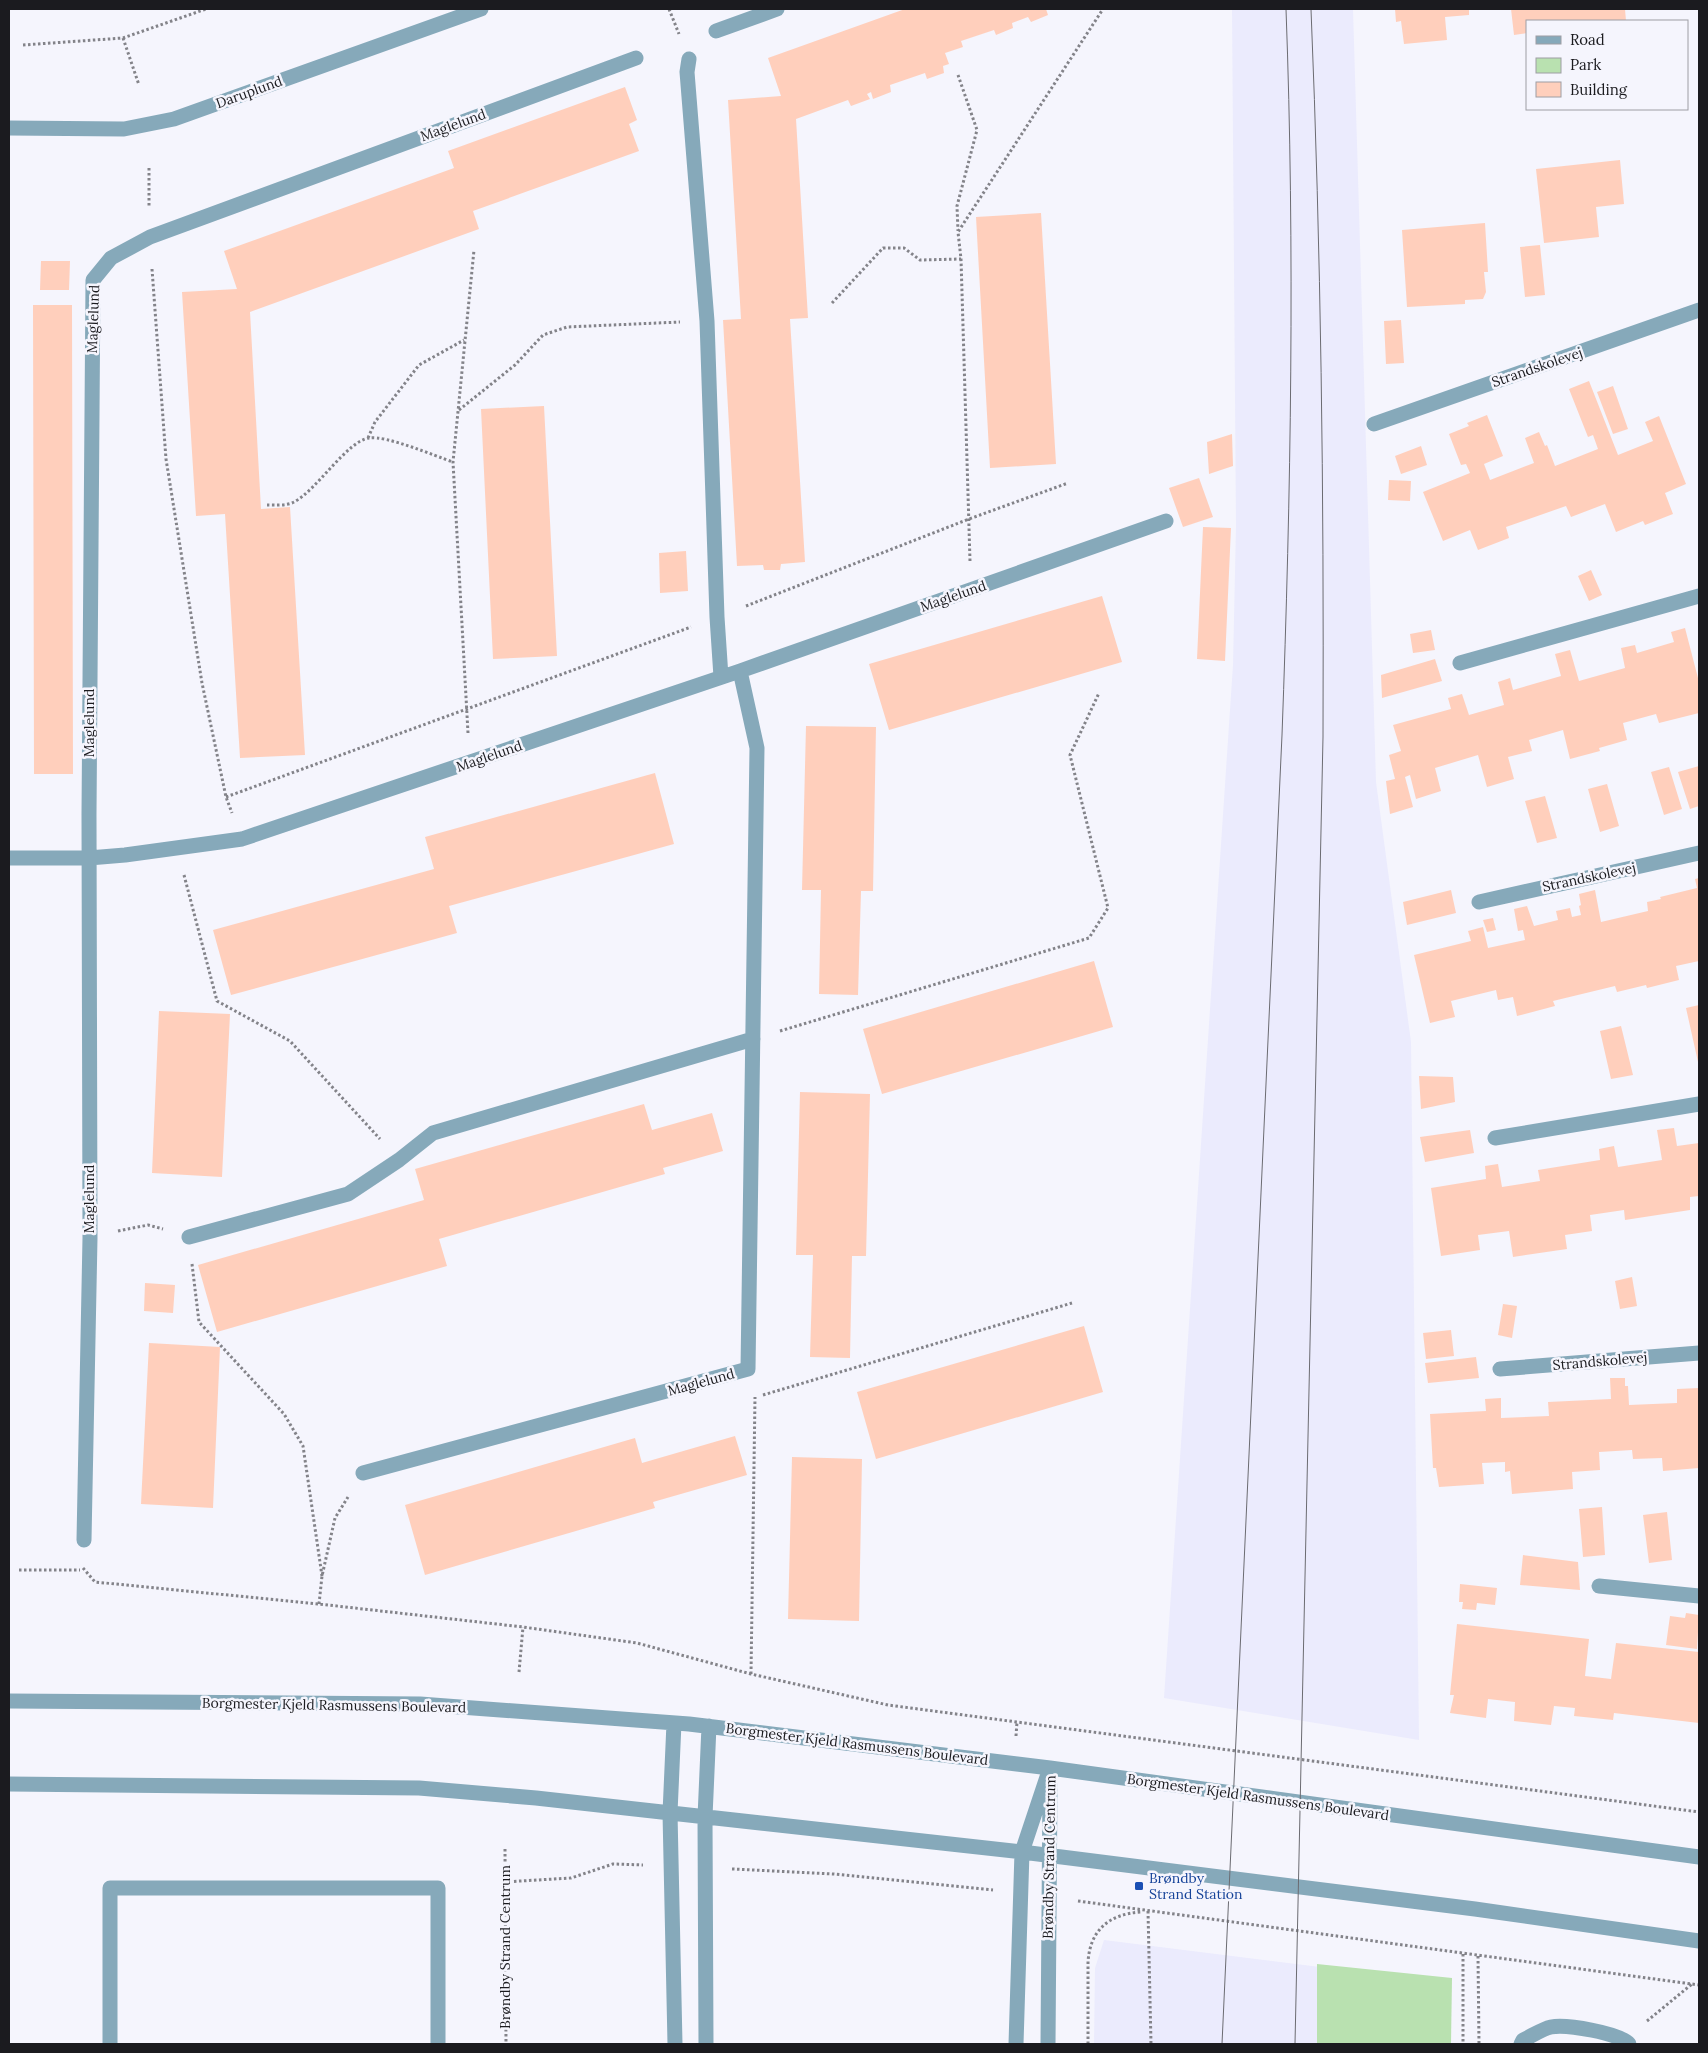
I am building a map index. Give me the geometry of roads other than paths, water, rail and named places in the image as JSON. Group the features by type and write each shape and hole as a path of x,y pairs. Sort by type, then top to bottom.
{"street":[{"name":"Daruplund","path":"9,128 124,129 174,119 481,9"},
{"path":"716,31 777,9"},
{"name":"Maglelund","path":"84,1540 90,1238 88,858 92,280 111,258 150,237 636,58"},
{"path":"689,59 687,72 707,321 717,617 721,677"},
{"name":"Strandskolevej","path":"1374,424 1699,310"},
{"name":"Maglelund","path":"9,858 88,858 242,839 740,671 1166,521"},
{"path":"1460,663 1699,596"},
{"name":"Maglelund","path":"363,1473 748,1369 757,748 740,671"},
{"name":"Strandskolevej","path":"1479,902 1699,853"},
{"path":"189,1237 348,1194 399,1160 433,1133 754,1039"},
{"path":"1495,1138 1699,1104"},
{"name":"Strandskolevej","path":"1500,1369 1699,1353"},
{"path":"1599,1586 1699,1596"},
{"name":"Borgmester Kjeld Rasmussens Boulevard","path":"9,1701 420,1704 709,1726 1050,1768 1699,1857"},
{"path":"674,1723 670,1813 675,2044"},
{"path":"706,2044 705,1817 709,1726"},
{"name":"Brøndby Strand Centrum","path":"1016,2044 1022,1852 1050,1768"},
{"name":"Brøndby Strand Centrum","path":"1048,2044 1050,1768"},
{"path":"9,1784 419,1788 536,1798 1048,1855 1699,1941"},
{"path":"110,2044 110,1888 438,1888 438,2044"},
{"path":"1522,2044 1523,2040 1552,2027 1595,2030 1627,2042"}],"tram line":[{"path":"1222,2044 1285,644 1291,372 1289,100 1286,9"},
{"path":"1295,2044 1323,737 1321,373 1311,9"}],"place":[{"name":"Brøndby Strand Station","path":"1139,1886"}]}
